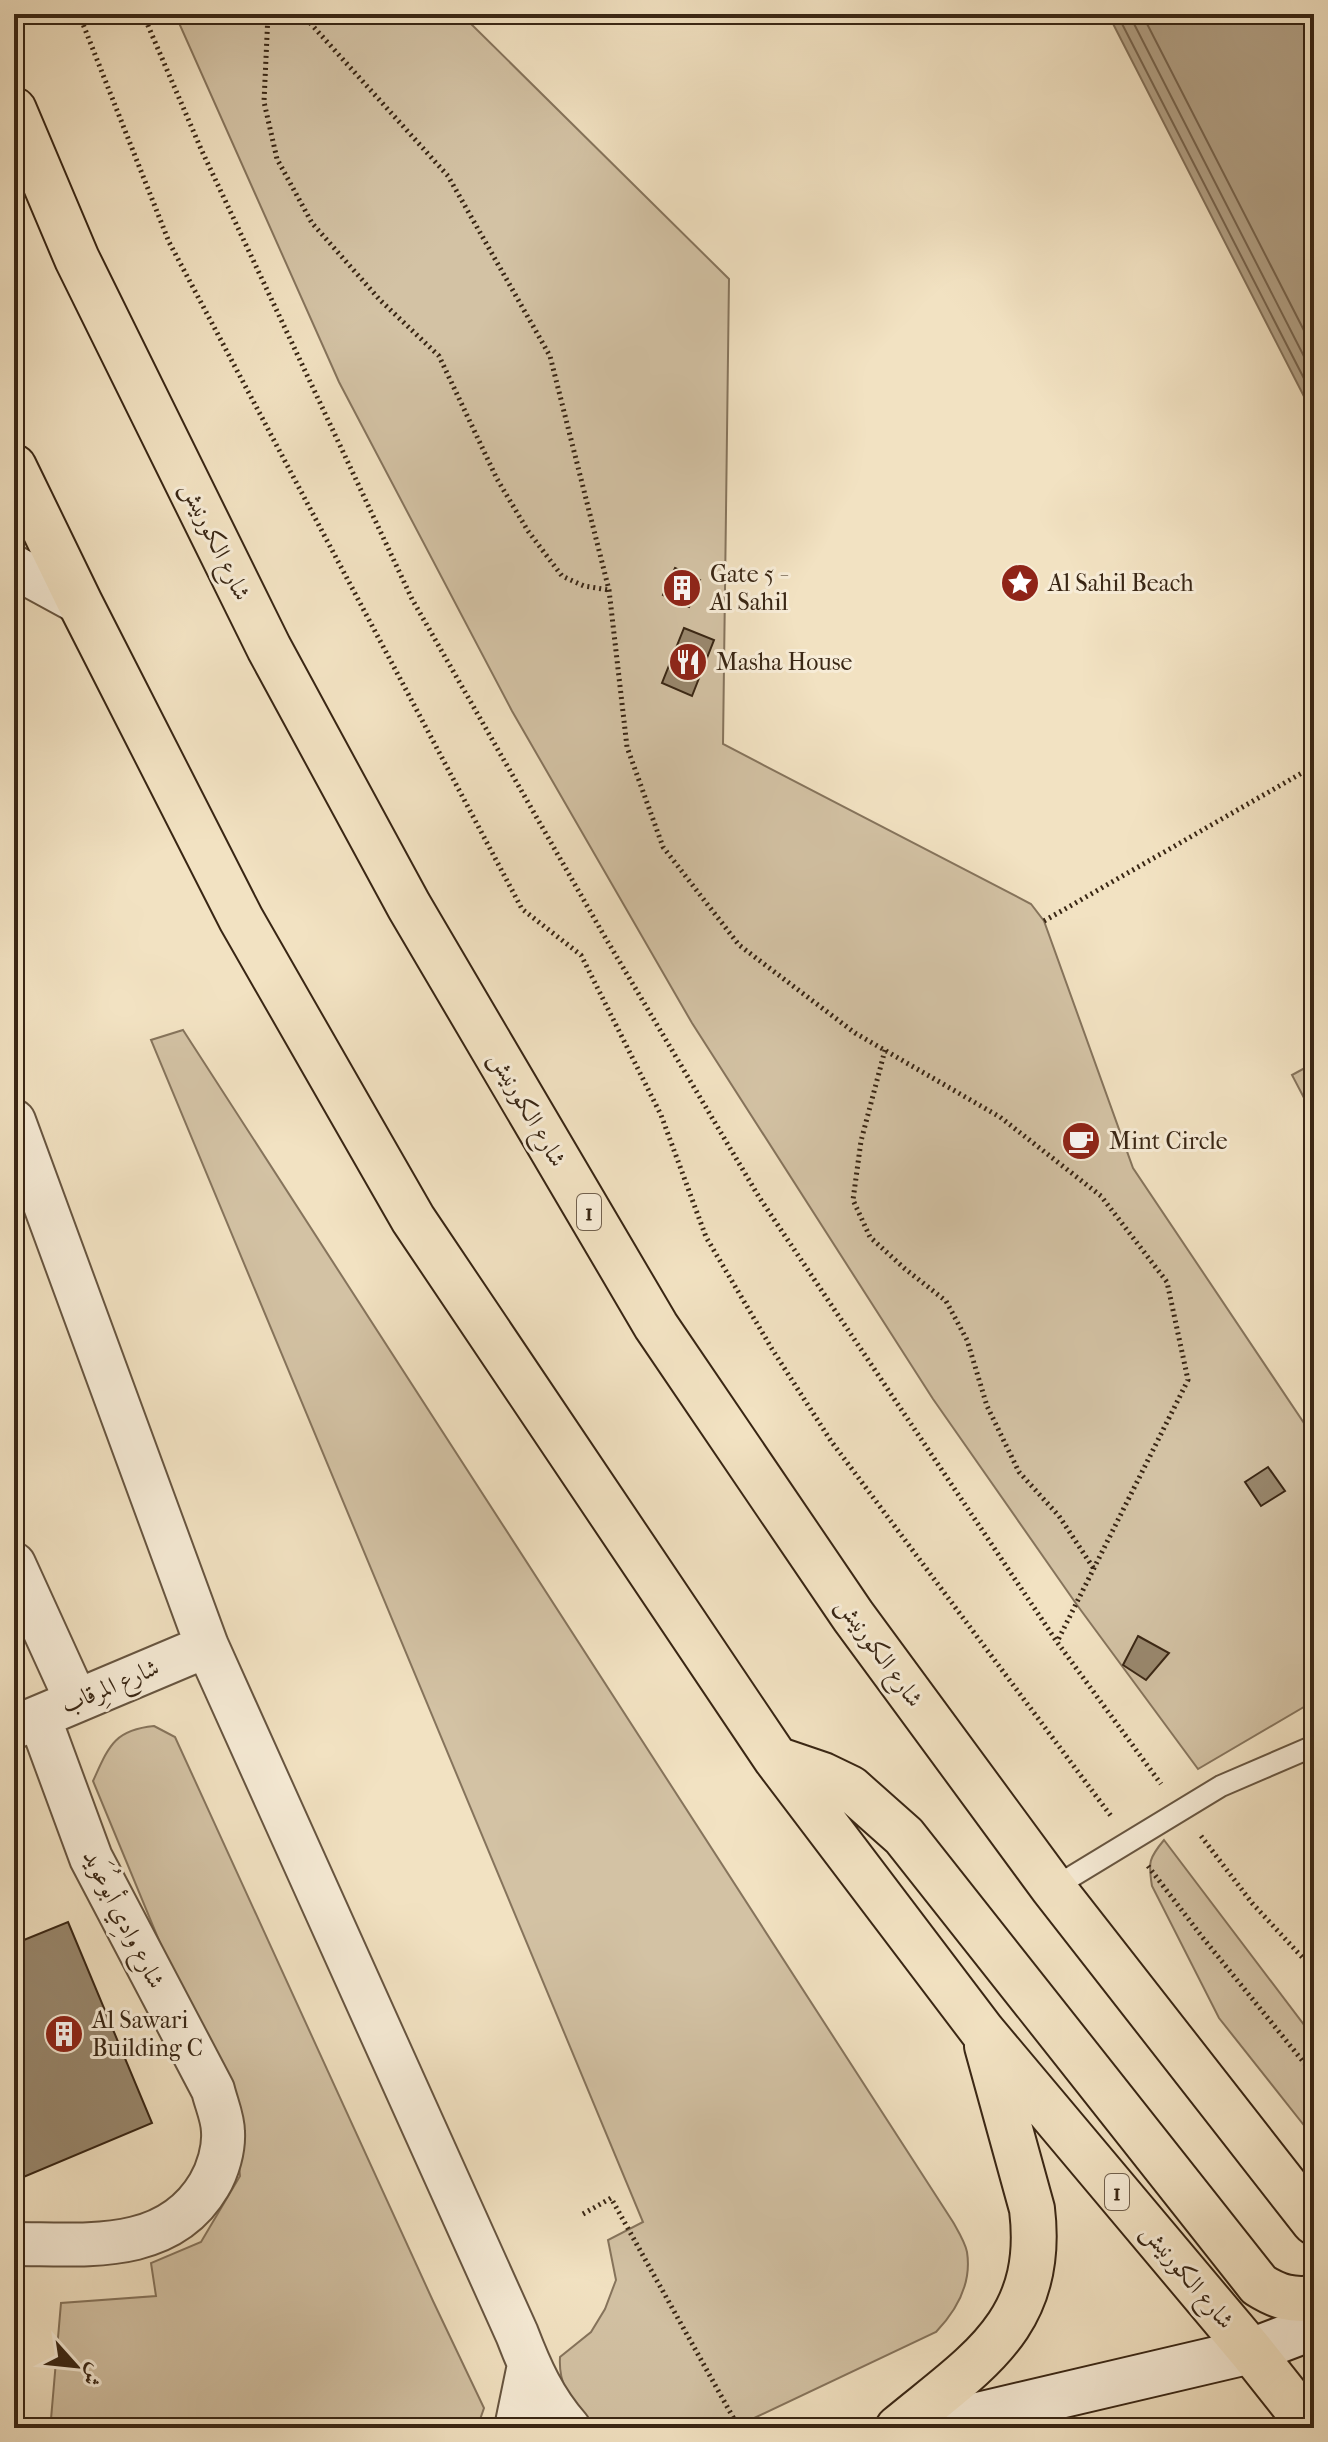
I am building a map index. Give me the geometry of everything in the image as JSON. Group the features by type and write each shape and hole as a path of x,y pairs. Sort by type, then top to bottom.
{"highway":[{"name":"شارع الكورنيش","path":"14,110 77,259 269,648 409,906 656,1326 853,1616 1053,1888 1314,2222"},
{"name":"شارع الكورنيش","path":"14,467 241,919 413,1219 776,1759 983,2032 1251,2351 1306,2425"},
{"path":"776,1759 850,1788 904,1836 1259,2285 1277,2297 1298,2300 1314,2298"},
{"path":"898,2428 988,2352 1007,2330 1022,2304 1032,2269 1035,2236 1032,2209 983,2032"}],"main road":[{"path":"923,2428 1251,2351 1314,2327"}],"street":[{"path":"14,567 80,603"},
{"path":"14,1121 207,1646 529,2365 542,2393 569,2428"},
{"name":"شارع وادِي أبوعُوَيد","path":"14,1564 43,1715 91,1858 213,2090 224,2131 217,2170 198,2203 168,2228 100,2244 14,2244"},
{"name":"شارع المِرقاب","path":"43,1715 207,1646"},
{"path":"516,2428 529,2365"}],"lane":[{"path":"1053,1888 1221,1786 1314,1746"}],"path":[{"path":"79,14 169,242 522,909 581,955 661,1115 706,1237 772,1349 831,1441 1203,1938 1314,2075"},
{"path":"143,14 201,149 420,613 602,932 759,1197 1057,1642 1252,1903 1314,1970"},
{"path":"268,14 264,102 277,159 312,223 380,300 439,356 497,479 528,531 562,576 584,586 609,590"},
{"path":"302,14 448,176 550,356 609,590 627,747 663,847 739,945 855,1033 1000,1117 1101,1196 1167,1282 1188,1380 1057,1642"},
{"path":"1044,921 1314,766"},
{"path":"885,1050 861,1141 853,1200 870,1237 946,1301 967,1340 987,1406 1019,1472 1059,1516 1095,1570"},
{"path":"583,2214 611,2198 739,2428"}],"shaded area":[{"path":"175,14 461,14 729,279 723,744 1031,904 1044,921 1133,1168 1314,1438 1314,1701 1198,1769 1077,1605 933,1399 692,1023 512,711 339,382"},
{"path":"183,1030 953,2222 966,2248 967,2275 961,2296 936,2332 733,2428 591,2428 568,2395 560,2357 591,2332 605,2309 616,2280 608,2240 643,2222 151,1040"},
{"path":"1314,1063 1314,1117 1292,1075"},
{"path":"154,1726 175,1737 484,2408 477,2428 48,2428 61,2303 156,2296 151,2263 201,2242 240,2176 235,2124 93,1781 114,1742 130,1731"},
{"path":"1164,1840 1314,2038 1314,2138 1219,2018 1152,1886 1151,1861"}],"water":[{"path":"1108,14 1314,14 1314,416"}],"building":[{"name":"Gate 5 - Al Sahil","path":"675,568 700,580 689,607 663,595"},
{"path":"684,628 714,640 692,696 662,683"},
{"name":"Mint Circle","path":"1081,1123 1099,1142 1082,1159 1064,1141"},
{"path":"1268,1467 1285,1491 1261,1506 1245,1482"},
{"path":"1138,1636 1169,1653 1146,1680 1123,1665"},
{"name":"Al Sawari Building C","path":"68,1922 152,2123 14,2181 14,1944"}],"place":[{"name":"Al Sahil Beach","path":"1020,583"},
{"name":"Gate 5 - Al Sahil","path":"682,588"},
{"name":"Masha House","path":"688,662"},
{"name":"Mint Circle","path":"1081,1141"},
{"name":"Al Sawari Building C","path":"64,2034"}]}
